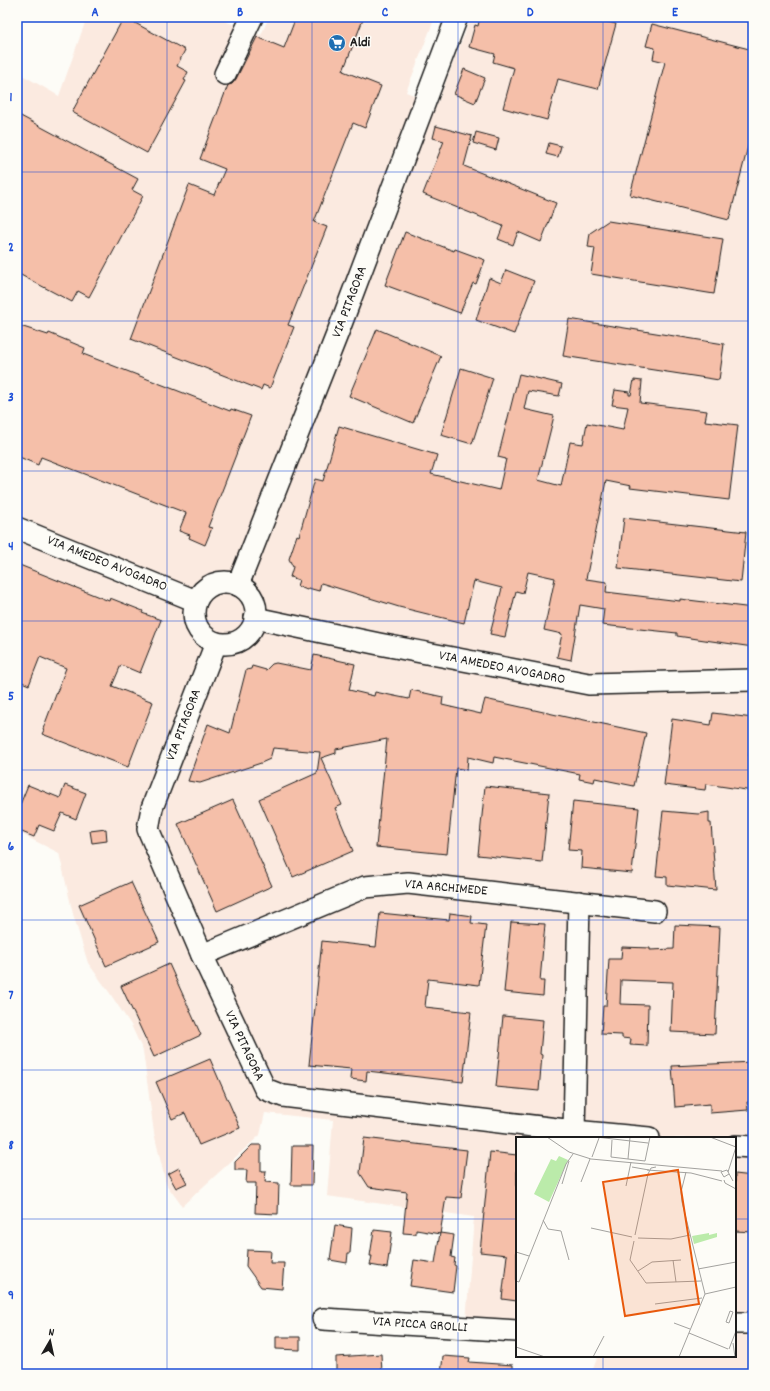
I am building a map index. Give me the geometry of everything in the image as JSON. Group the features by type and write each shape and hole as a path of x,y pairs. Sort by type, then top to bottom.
{"street":[{"path":"225,74 252,17"},
{"name":"VIA PITAGORA","path":"238,585 338,332 457,17"},
{"name":"VIA AMEDEO AVOGADRO","path":"17,528 196,601"},
{"path":"228,582 238,585 246,591 252,599 255,608 255,618 252,628 246,636 236,642 226,644 206,638 199,630 195,621 194,611 196,601 202,592 210,586 228,582"},
{"name":"VIA AMEDEO AVOGADRO","path":"255,618 589,684 753,680"},
{"name":"VIA PITAGORA","path":"216,642 152,808 148,828 202,955 265,1089 283,1096 574,1131 638,1137"},
{"name":"VIA ARCHIMEDE","path":"202,955 365,887 408,883 655,911"},
{"path":"574,1131 579,902"},
{"path":"736,1146 753,1147"},
{"name":"VIA PICCA GROLLI","path":"323,1320 516,1332"},
{"path":"736,1323 753,1323"}],"shaded area":[{"path":"87,17 214,17 261,35 269,17 435,17 406,92 437,104 471,17 753,17 753,1313 736,1314 736,1137 516,1137 516,1324 466,1322 474,1217 327,1196 333,1120 265,1113 260,1135 182,1206 166,1184 154,1133 143,1051 131,1025 88,963 73,914 59,853 17,832 17,72 59,96"},
{"path":"753,1334 753,1374 591,1374 598,1357 736,1357 736,1335"}],"building":[{"path":"124,17 185,50 177,66 188,72 184,80 186,81 147,153 72,112"},
{"path":"296,17 364,17 343,71 381,86 365,128 353,123 314,222 327,227 288,325 294,327 270,388 263,385 261,390 131,339 189,185 214,195 225,169 200,159 228,85 232,84 236,79 257,37 284,48"},
{"path":"480,17 589,17 616,24 598,89 558,79 547,120 503,108 514,68 493,62 495,54 469,47 475,25 478,26"},
{"path":"652,24 753,50 753,127 729,220 630,195 665,62 653,59 655,48 646,46"},
{"path":"464,69 485,78 475,103 454,94"},
{"path":"17,114 138,179 132,190 143,196 89,297 78,291 72,302 17,273"},
{"path":"436,126 472,136 464,166 556,203 541,242 518,232 513,245 498,239 503,226 423,194 444,141 433,138"},
{"path":"476,132 499,138 496,150 473,143"},
{"path":"549,143 561,146 558,157 546,154"},
{"path":"608,221 723,239 714,294 591,274 595,248 588,247 590,233"},
{"path":"405,232 454,251 455,249 485,260 476,284 473,283 460,313 385,285"},
{"path":"506,270 534,281 514,334 476,320 489,278 501,283"},
{"path":"569,319 724,344 719,380 563,356"},
{"path":"17,325 48,335 49,333 85,348 83,354 230,411 231,409 251,416 208,527 212,528 205,545 189,538 190,535 179,531 186,513 41,457 38,465 17,456"},
{"path":"377,329 441,356 413,423 349,396"},
{"path":"461,368 493,378 472,444 441,435"},
{"path":"519,374 562,384 559,396 528,391 524,409 554,416 538,480 561,486 570,442 583,444 587,423 623,430 628,407 612,405 615,390 629,392 629,395 631,395 634,380 642,381 640,403 707,411 705,421 738,425 729,500 630,488 631,486 606,481 586,579 607,582 606,592 753,608 753,647 677,636 677,633 602,625 604,609 580,605 571,660 557,657 562,634 544,630 555,578 528,572 523,593 516,591 505,637 490,634 502,588 474,581 464,623 399,607 321,583 319,591 308,588 307,590 297,586 299,580 290,577 293,567 289,559 297,535 299,536 315,479 323,481 339,426 437,455 431,474 499,490 506,459 498,457"},
{"path":"624,518 746,532 741,582 618,568"},
{"path":"17,564 109,601 110,598 161,620 140,673 121,665 112,686 153,702 128,767 42,734 66,668 40,657 29,685 17,680"},
{"path":"314,655 355,664 349,690 374,696 375,692 409,699 411,690 443,697 442,705 481,714 485,699 646,733 634,786 595,778 594,782 579,779 580,774 494,757 493,763 468,757 467,770 456,768 447,854 376,847 387,739 336,749 336,753 321,758 342,805 335,808 353,851 293,877 259,799 317,773 320,752 273,748 270,759 261,763 200,783 188,781 208,724 230,733 246,670 251,669 252,666 266,670 272,664 276,663 311,670"},
{"path":"713,713 753,718 749,756 753,757 753,791 706,784 705,790 664,785 672,719 711,725"},
{"path":"28,785 60,798 65,785 86,793 76,819 62,813 54,831 39,825 34,837 17,830 17,812"},
{"path":"485,786 549,793 542,862 478,855"},
{"path":"233,800 272,886 217,911 178,824"},
{"path":"573,801 639,808 632,873 581,868 582,851 568,850"},
{"path":"663,811 698,814 709,812 716,890 667,885 667,877 656,876"},
{"path":"106,829 107,841 92,843 90,831"},
{"path":"131,882 159,942 106,966 79,905"},
{"path":"380,913 449,920 450,913 472,916 471,923 486,925 479,985 428,979 425,1007 471,1012 463,1082 367,1071 366,1081 350,1079 351,1069 309,1065 322,941 376,947"},
{"path":"511,922 545,924 540,981 544,981 543,996 504,992"},
{"path":"675,925 720,927 715,1034 671,1032 673,982 621,980 620,1004 648,1005 647,1046 630,1045 631,1039 622,1038 622,1035 601,1034 603,1006 606,1006 609,959 621,959 622,947 650,948 650,950 674,949"},
{"path":"169,964 201,1035 154,1057 121,986"},
{"path":"503,1016 543,1020 539,1091 496,1087"},
{"path":"210,1059 240,1128 199,1145 185,1113 172,1119 156,1082"},
{"path":"753,1062 753,1102 747,1102 748,1110 710,1113 710,1104 675,1107 672,1066"},
{"path":"364,1138 467,1150 461,1198 446,1197 440,1234 416,1230 416,1234 403,1233 407,1192 369,1187 360,1173"},
{"path":"252,1145 261,1145 261,1171 266,1171 265,1182 279,1183 278,1214 255,1213 256,1183 246,1183 247,1170 235,1170 235,1162"},
{"path":"292,1146 313,1146 312,1185 291,1185"},
{"path":"490,1152 516,1155 516,1301 502,1299 507,1255 480,1252"},
{"path":"179,1168 187,1183 176,1188 168,1174"},
{"path":"736,1174 753,1176 753,1232 736,1231"},
{"path":"335,1225 352,1228 350,1253 348,1253 347,1263 330,1260"},
{"path":"374,1230 392,1232 387,1268 370,1265"},
{"path":"440,1233 454,1235 451,1257 455,1258 454,1265 456,1266 453,1292 410,1286 414,1260 435,1263"},
{"path":"247,1250 271,1251 270,1263 284,1263 282,1289 261,1287 246,1266"},
{"path":"276,1337 300,1337 300,1350 276,1349"},
{"path":"381,1354 382,1373 336,1374 336,1357"},
{"path":"443,1356 470,1358 469,1362 513,1365 513,1374 441,1374"}],"place":[{"name":"Aldi","path":"337,43"}]}
